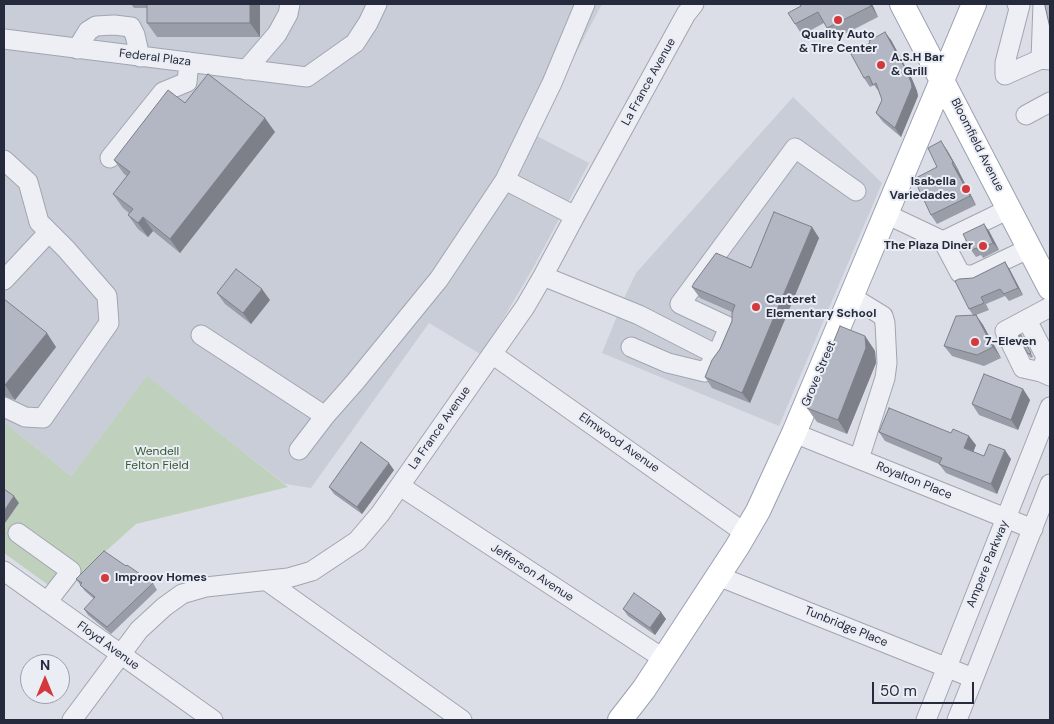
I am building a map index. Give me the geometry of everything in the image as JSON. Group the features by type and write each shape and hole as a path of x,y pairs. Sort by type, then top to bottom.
{"main road":[{"name":"Bloomfield Avenue","path":"902,4 1050,288"},
{"name":"Grove Street","path":"620,720 664,659 758,511 794,433 852,297 974,4"}],"street":[{"path":"246,70 277,34 288,14 290,4"},
{"name":"Federal Plaza","path":"4,39 306,77 355,43 377,4"},
{"path":"300,450 325,416 439,279 505,180 552,83 585,4"},
{"name":"La France Avenue","path":"72,720 139,630 164,607 182,594 206,587 288,578 312,571 357,541 380,514 525,307 693,4"},
{"path":"1017,4 1020,5 1005,63 1005,75 1045,60 1043,4"},
{"path":"78,49 88,31 96,26 130,27 135,35 140,56"},
{"path":"110,158 163,92 186,82 189,62"},
{"path":"1026,114 1050,102"},
{"path":"631,347 668,363 705,372 717,355 729,327 680,304 796,148 856,191"},
{"path":"4,160 28,182 39,222 66,249 107,296 109,323 43,418 25,417 4,407"},
{"path":"505,180 575,216"},
{"path":"943,241 1009,208"},
{"path":"886,214 943,241 960,273 967,275 973,275 1030,248"},
{"path":"4,280 49,232"},
{"path":"543,276 639,315 717,355"},
{"path":"852,297 883,316 887,364 885,378 859,459"},
{"path":"1022,328 1046,357 1041,368 1023,368 1005,331 1022,328 1050,307"},
{"path":"202,335 325,416"},
{"name":"Elmwood Avenue","path":"492,354 745,533"},
{"name":"Ampere Parkway","path":"926,720 1050,407"},
{"name":"Royalton Place","path":"794,433 1033,529"},
{"path":"957,720 1050,485"},
{"name":"Jefferson Avenue","path":"400,486 664,659"},
{"path":"18,533 71,571 47,602"},
{"name":"Floyd Avenue","path":"4,571 212,720"},
{"name":"Tunbridge Place","path":"718,576 973,678"},
{"path":"267,581 462,720"}],"shaded area":[{"path":"4,4 602,4 533,134 589,163 533,268 482,355 429,323 311,488 285,484 147,377 71,476 4,422"},
{"path":"793,97 882,183 779,426 602,353 636,273"}],"green space":[{"name":"Wendell Felton Field","path":"147,376 288,487 136,524 84,571 62,595 4,553 4,422 71,476"}],"building":[{"path":"147,4 250,4 250,23 147,23"},
{"path":"800,4 870,4 871,6 827,28 818,12 795,24 788,13 801,6"},
{"path":"1045,4 1050,4 1050,28 1045,6"},
{"path":"885,32 906,70 912,87 895,128 876,113 882,100 876,83 873,85 869,76 864,78 851,54"},
{"path":"208,74 265,118 170,239 143,217 138,223 128,215 133,209 113,194 130,172 114,160 168,90 185,103"},
{"path":"941,141 970,196 931,215 914,179 937,167 928,148"},
{"name":"Carteret Elementary School","path":"774,212 812,227 742,393 705,377 732,321 735,305 692,287 716,253 751,268"},
{"path":"984,224 993,243 978,250 977,248 971,250 963,234"},
{"path":"1005,262 1018,288 1004,294 1000,289 981,297 984,303 969,309 955,281 973,278"},
{"path":"236,269 262,289 243,313 217,293"},
{"path":"4,299 47,333 5,385 4,385"},
{"path":"976,315 993,347 977,355 944,346 956,316"},
{"path":"840,326 865,336 866,348 838,420 807,408"},
{"path":"1021,335 1031,353 1028,354 1019,336"},
{"path":"984,374 1023,389 1011,420 972,404"},
{"path":"889,408 951,433 953,429 969,436 964,448 984,456 989,444 1005,450 991,484 939,464 942,458 879,432"},
{"path":"361,442 389,463 357,507 329,487"},
{"path":"4,489 14,496 4,511"},
{"path":"104,551 153,583 107,627 84,609 95,597 80,585 82,583 76,579"},
{"path":"634,593 661,612 650,628 623,609"}],"place":[{"name":"Quality Auto & Tire Center","path":"838,20"},
{"name":"A.S.H Bar & Grill","path":"881,65"},
{"name":"Isabella Variedades","path":"966,189"},
{"name":"The Plaza Diner","path":"983,246"},
{"name":"Carteret Elementary School","path":"756,307"},
{"name":"7-Eleven","path":"975,342"},
{"name":"Improov Homes","path":"105,578"}]}
